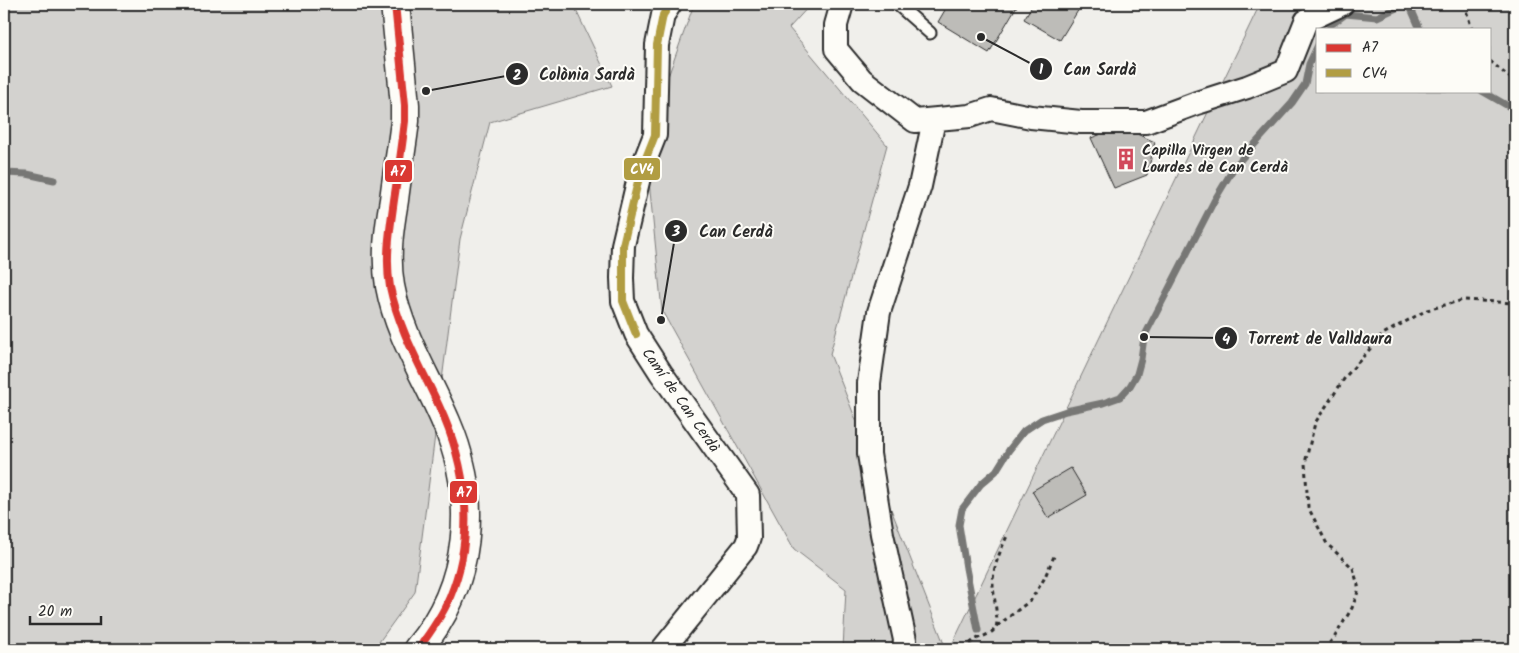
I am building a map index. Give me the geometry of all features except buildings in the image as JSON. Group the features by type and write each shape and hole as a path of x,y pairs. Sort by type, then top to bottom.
{"street":[{"path":"395,4 405,113 389,232 387,260 390,285 395,308 404,332 454,441 460,463 466,508 463,554 456,580 439,620 430,636 418,649"},
{"name":"Camí de Can Cerdà","path":"663,649 746,546 749,538 748,495 661,373 636,334 623,300 623,245 640,173 655,135 657,45 664,16 670,4"},
{"path":"842,4 836,25 836,49 862,80 915,121 970,116 991,109 1031,117 1082,122 1146,122 1286,72 1306,21 1342,4"},
{"path":"904,649 904,640 882,534 869,454 869,383 879,312 920,186 934,120"}],"lane":[{"path":"897,4 930,33"}],"path":[{"path":"1464,4 1472,28"},
{"path":"1492,63 1515,82"},
{"path":"1324,649 1334,638 1352,608 1359,589 1353,568 1327,544 1308,507 1305,462 1314,423 1346,376 1383,334 1427,310 1463,300 1515,303"},
{"path":"996,626 994,571 1006,536"},
{"path":"964,649 973,641 990,633 996,626 1031,600 1055,554"}],"shaded area":[{"path":"4,4 573,4 612,86 490,122 460,239 415,592 374,649 4,649"},
{"path":"694,4 811,4 789,28 887,145 830,354 946,649 843,649 846,589 794,549 662,311 645,141"},
{"path":"1260,4 1515,4 1515,649 950,649"}],"waterway":[{"path":"1330,28 1346,14 1377,17 1405,4"},
{"path":"1409,4 1420,28"},
{"path":"978,630 959,525 962,509 981,484 996,471 1024,431 1042,419 1120,397 1130,386 1137,374 1144,337 1214,201 1235,166 1292,103 1305,84 1309,64 1316,49"},
{"path":"1484,92 1515,110"},
{"path":"4,173 27,174 54,180"}],"transit line":[{"name":"A7","path":"395,4 405,121 389,243 390,287 405,333 449,429 462,476 465,501 463,549 458,573 443,611 418,649"},
{"name":"CV4","path":"636,334 623,301 623,245 640,173 655,135 657,45 663,15 670,4"}],"place":[{"name":"Can Sardà","path":"981,37"},
{"name":"Colònia Sardà","path":"426,91"},
{"name":"Capilla Virgen de Lourdes de Can Cerdà","path":"1126,159"},
{"name":"Can Cerdà","path":"661,320"},
{"name":"Torrent de Valldaura","path":"1144,337"}]}
